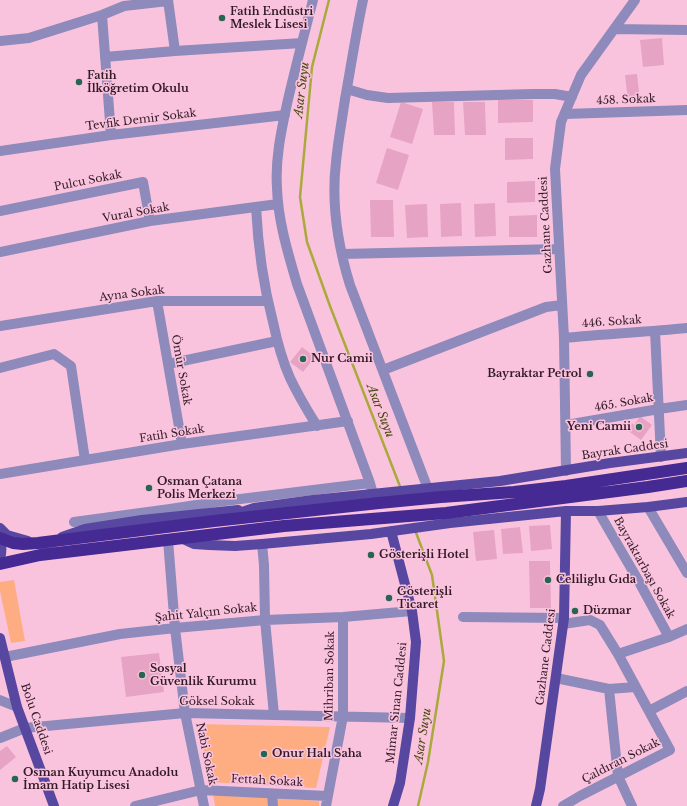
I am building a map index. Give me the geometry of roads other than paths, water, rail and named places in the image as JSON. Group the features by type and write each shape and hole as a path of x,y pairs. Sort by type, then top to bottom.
{"highway":[{"path":"0,538 13,543 42,543 214,521 377,497 441,497 514,492 566,486 687,468"},
{"path":"0,564 40,555 284,526 384,518 448,518 687,481"}],"main road":[{"name":"Bayrak Caddesi","path":"257,504 377,497 425,489 500,481 687,453"},
{"path":"183,539 194,544 209,545 229,546 262,544 396,531 448,518 566,511 598,511 687,502"},
{"path":"214,521 257,504"},
{"path":"0,528 8,535 42,543 85,529 257,504"},
{"name":"Gazhane Caddesi","path":"536,806 540,788 564,621 566,511"},
{"name":"Mimar Sinan Caddesi","path":"393,806 400,783 410,718 416,642 412,611 396,531"},
{"path":"0,541 2,552 0,558"},
{"name":"Bolu Caddesi","path":"0,638 17,707 54,806"}],"street":[{"path":"0,41 29,38 102,15 124,6 127,3 168,0 175,50"},
{"path":"313,0 280,140 277,165 278,204 297,284 370,483 377,497"},
{"path":"363,0 335,163 336,220 350,286 383,370 425,489"},
{"name":"Gazhane Caddesi","path":"566,471 564,338 555,169 562,122 581,75 635,0"},
{"path":"102,15 111,135"},
{"path":"614,29 687,30"},
{"path":"105,57 175,50 302,43"},
{"path":"347,89 367,95 388,98 533,94 549,94 572,97"},
{"name":"458. Sokak","path":"565,114 687,110"},
{"name":"Tevfik Demir Sokak","path":"0,151 111,135 285,114"},
{"name":"Pulcu Sokak","path":"0,211 143,182 150,221"},
{"name":"Vural Sokak","path":"0,252 150,221 278,204"},
{"path":"256,207 260,258 277,341 292,382 317,426"},
{"path":"342,254 559,249"},
{"name":"Ayna Sokak","path":"0,326 157,301 268,301"},
{"name":"Ömür Sokak","path":"157,301 182,444"},
{"path":"383,370 546,308 562,305"},
{"path":"654,331 687,328"},
{"name":"446. Sokak","path":"564,338 654,331 661,457"},
{"path":"168,364 277,341"},
{"path":"0,368 54,354 71,366 85,460"},
{"name":"465. Sokak","path":"566,425 687,405"},
{"name":"Fatih Sokak","path":"0,474 182,444 348,421"},
{"path":"74,522 257,504 370,483"},
{"path":"648,507 687,573"},
{"name":"Bayraktarbaşı Sokak","path":"598,511 669,637"},
{"name":"Nabi Sokak","path":"168,540 175,628 185,713 204,806"},
{"path":"262,544 265,620 274,715"},
{"name":"Şahit Yalçın Sokak","path":"5,657 120,634 265,620 343,617 412,611"},
{"name":"Mihriban Sokak","path":"326,801 343,716 343,617"},
{"name":"Çaldıran Sokak","path":"463,617 564,621 590,620 600,625 618,654 670,750 618,776 580,801 563,806"},
{"path":"618,654 669,637 687,629"},
{"path":"556,678 609,689 635,687"},
{"path":"609,689 618,776 632,806"},
{"path":"648,711 687,691"},
{"path":"0,700 17,707"},
{"name":"Göksel Sokak","path":"0,738 25,728 185,713 410,718"},
{"name":"Fettah Sokak","path":"136,806 201,790 272,794 326,801"},
{"path":"272,794 273,806"}],"waterway":[{"name":"Asar Suyu","path":"329,0 312,67 300,197 307,242 330,306 401,489"},
{"name":"Asar Suyu","path":"415,530 432,575 444,661 428,762 418,806"}],"place":[{"name":"Fatih Endüstri Meslek Lisesi","path":"222,18"},
{"name":"Fatih İlköğretim Okulu","path":"79,82"},
{"name":"Nur Camii","path":"303,359"},
{"name":"Bayraktar Petrol","path":"590,374"},
{"name":"Yeni Camii","path":"639,427"},
{"name":"Osman Çatana Polis Merkezi","path":"149,488"},
{"name":"Gösterişli Hotel","path":"371,555"},
{"name":"Celiliglu Gıda","path":"548,580"},
{"name":"Gösterişli Ticaret","path":"389,598"},
{"name":"Düzmar","path":"575,611"},
{"name":"Sosyal Güvenlik Kurumu","path":"142,675"},
{"name":"Onur Halı Saha","path":"264,754"},
{"name":"Osman Kuyumcu Anadolu İmam Hatip Lisesi","path":"15,779"}]}
